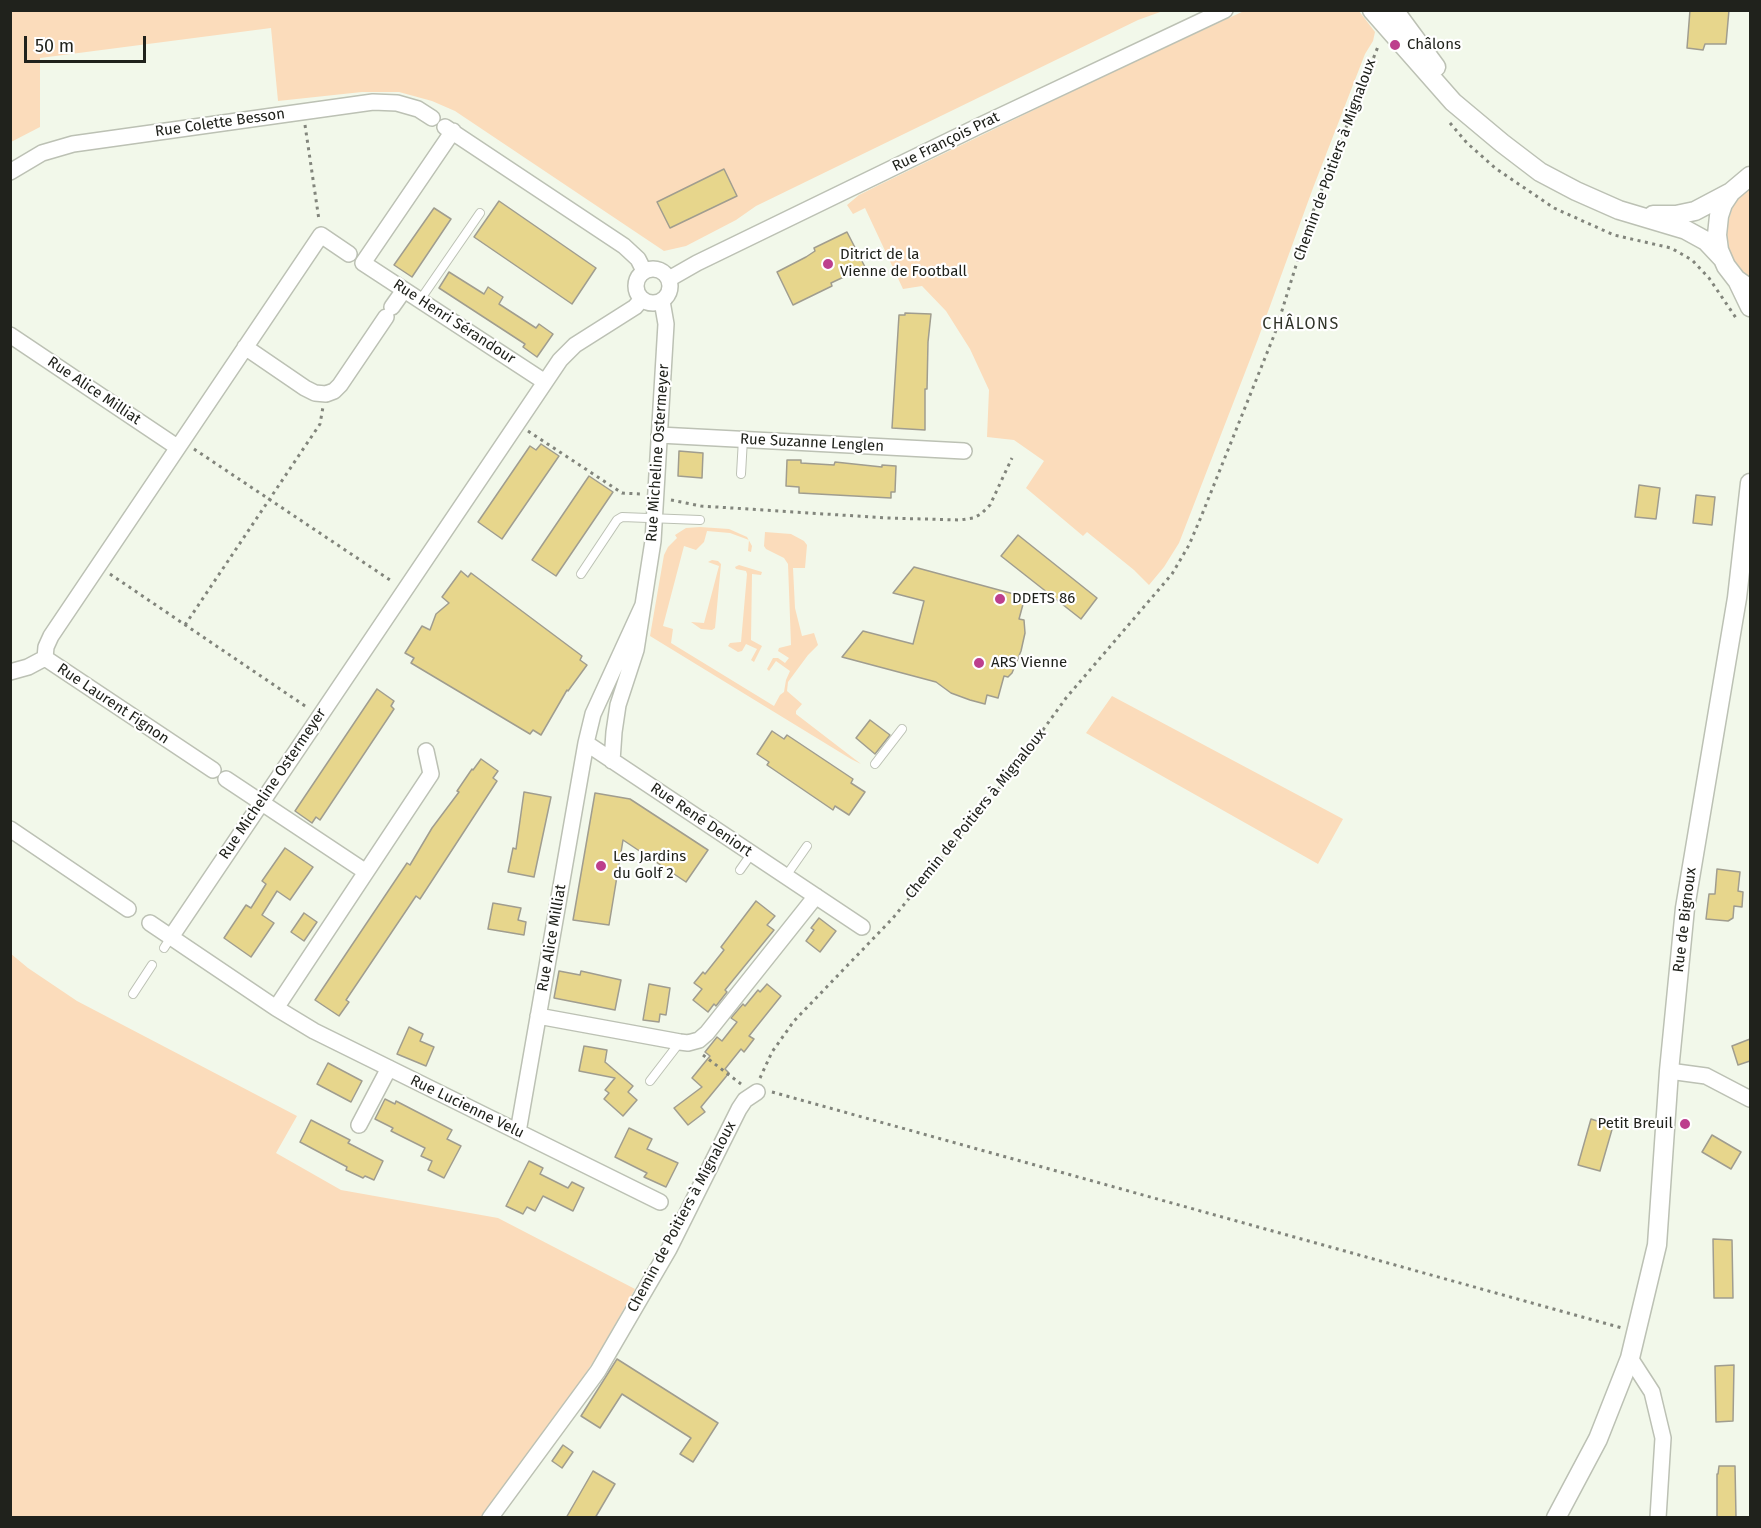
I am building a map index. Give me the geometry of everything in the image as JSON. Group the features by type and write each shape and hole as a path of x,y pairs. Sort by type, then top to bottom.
{"street":[{"name":"Rue François Prat","path":"669,279 937,146 1225,10"},
{"path":"1372,10 1453,102 1540,172 1619,210 1686,230 1706,241 1743,284 1750,307"},
{"path":"1394,10 1477,121"},
{"name":"Rue Colette Besson","path":"10,172 42,153 73,144 373,102 397,103 418,109 432,118"},
{"name":"Rue Henri Sérandour","path":"545,382 363,263 449,129 624,246 638,259 644,271"},
{"path":"1619,210 1665,216 1686,214 1731,192 1750,176"},
{"path":"1722,258 1717,225 1723,204 1731,192"},
{"path":"45,658 46,647 51,636 321,235 350,254"},
{"path":"650,269 662,271 669,279 669,294 662,301 652,304 642,299 636,290 640,274 650,269"},
{"path":"245,347 305,388 315,393 326,394 334,391 340,385 404,290"},
{"name":"Rue Micheline Ostermeyer","path":"167,942 567,352 634,307 642,299"},
{"name":"Rue Micheline Ostermeyer","path":"612,761 618,705 636,650 653,541 666,324 662,301"},
{"name":"Rue Alice Milliat","path":"10,335 180,443"},
{"name":"Rue Suzanne Lenglen","path":"659,435 964,451"},
{"name":"Rue de Bignoux","path":"1556,1518 1598,1439 1630,1358 1657,1245 1669,1071 1684,908 1737,598 1750,483"},
{"name":"Rue Micheline Ostermeyer","path":"586,743 593,714 642,605"},
{"name":"Rue Laurent Fignon","path":"10,672 28,667 45,658 213,770"},
{"name":"Rue Alice Milliat","path":"518,1132 586,743"},
{"name":"Rue René Deniort","path":"586,743 862,927"},
{"path":"150,923 167,942 276,1008 431,774 426,751"},
{"path":"226,779 366,872"},
{"path":"10,829 128,909"},
{"path":"538,1016 684,1042 699,1040 816,896"},
{"name":"Rue Lucienne Velu","path":"276,1008 314,1031 660,1202"},
{"path":"359,1125 389,1068"},
{"path":"1669,1071 1706,1076 1750,1099"},
{"name":"Chemin de Poitiers à Mignaloux","path":"490,1518 598,1371 669,1249 739,1109 745,1100 757,1092"},
{"path":"1630,1358 1652,1392 1663,1438 1658,1518"}],"lane":[{"path":"420,300 480,213"},
{"path":"741,474 743,439"},
{"path":"581,574 617,520 628,516 700,520"},
{"path":"875,764 902,729"},
{"path":"786,876 807,846"},
{"path":"740,870 752,853"},
{"path":"133,994 152,965"},
{"path":"650,1081 684,1042"}],"path":[{"name":"Chemin de Poitiers à Mignaloux","path":"757,1092 762,1072 772,1052 794,1022 893,918 1014,770 1066,698 1172,573 1189,545 1275,333 1312,214 1377,46 1389,30"},
{"path":"303,112 321,235"},
{"path":"185,625 320,424 326,394"},
{"path":"517,424 622,493 656,496 701,506 887,518 960,520 973,518 990,505 1012,458"},
{"path":"180,443 188,445 404,590"},
{"path":"98,566 320,716"},
{"path":"684,1042 736,1081 757,1092 768,1091 791,1096 1638,1332"}],"shaded area":[{"path":"11,11 1163,11 1138,20 756,206 736,220 686,246 664,251 455,111 432,101 399,92 362,92 278,101 271,28 40,58 40,127 11,142"},
{"path":"1244,11 1359,11 1375,32 1313,188 1258,339 1179,543 1149,585 1087,532 1083,536 1026,488 1044,461 1014,440 987,437 989,390 970,349 946,311 922,286 903,289 865,208 853,214 847,205 859,195 879,185"},
{"path":"1750,187 1750,278 1739,268 1730,253 1726,229 1733,206 1739,196"},
{"path":"686,528 729,529 749,540 730,533 707,531 704,542 696,550 684,546 663,626 673,629 671,643 774,706 784,692 790,671 776,661 769,671 767,669 773,658 778,658 785,663 789,658 778,651 779,648 791,645 788,564 784,558 766,549 764,546 765,532 791,534 804,541 807,545 805,568 793,568 795,608 802,636 814,633 818,645 788,682 787,691 802,704 796,714 861,764 650,636 664,555 677,538 675,535"},
{"path":"749,541 752,546 751,552 748,551"},
{"path":"712,560 721,564 715,628 712,630 701,629 691,622 704,623 719,566 708,562"},
{"path":"739,565 762,572 761,575 752,574 751,640 762,646 754,662 751,660 757,649 746,644 742,651 738,652 728,646 730,643 741,642 747,574 746,571 736,569 735,567"},
{"path":"1112,696 1343,819 1318,864 1086,733"},
{"path":"10,953 77,1001 297,1116 276,1153 341,1190 498,1218 635,1289 570,1398 484,1517 11,1517"}],"building":[{"path":"1690,10 1729,10 1726,44 1705,44 1703,50 1687,48"},
{"path":"724,169 737,196 670,228 657,202"},
{"path":"499,201 596,268 572,304 474,237"},
{"path":"434,208 451,219 412,277 394,265"},
{"name":"Ditrict de la Vienne de Football","path":"847,232 865,267 793,305 777,272 806,257 815,251 814,248"},
{"path":"449,272 484,294 488,287 503,297 499,304 536,328 539,324 553,334 537,357 523,347 525,344 439,288"},
{"path":"905,313 931,314 927,389 925,389 925,430 892,428 899,315 905,315"},
{"path":"541,444 559,456 502,539 478,522 530,446 536,450"},
{"path":"679,451 703,453 702,478 678,476"},
{"path":"787,460 834,465 835,462 882,467 882,465 896,466 895,492 891,492 891,498 799,493 799,487 786,486"},
{"path":"589,476 613,492 556,576 532,560"},
{"path":"1639,485 1660,488 1656,519 1635,517"},
{"path":"1696,495 1715,497 1712,525 1693,523"},
{"path":"1018,535 1097,598 1081,619 1001,556"},
{"path":"914,567 1025,597 1019,619 1024,620 1025,633 1021,651 1012,673 1008,677 1004,676 998,698 987,695 985,704 951,693 936,682 842,657 863,631 913,644 924,601 893,593"},
{"path":"461,571 468,577 471,573 582,656 580,660 587,665 567,690 541,735 533,730 530,734 411,663 414,658 405,653 422,626 430,630 436,614 449,603 442,597"},
{"path":"377,689 394,701 391,706 394,709 320,820 316,817 312,823 295,811"},
{"path":"870,720 890,735 875,754 856,738"},
{"path":"772,731 784,739 787,735 853,779 851,783 865,792 849,815 835,806 833,810 767,765 769,762 757,754"},
{"path":"481,759 498,771 493,778 497,781 420,899 416,896 346,1000 349,1002 339,1016 315,1000 407,863 410,865 432,828"},
{"path":"524,792 551,797 534,877 508,872 513,848 516,849"},
{"name":"Les Jardins du Golf 2","path":"595,793 630,799 708,850 686,882 623,840 609,925 573,920"},
{"path":"285,848 313,867 290,900 277,891 262,915 274,923 251,957 224,938 246,905 251,908 266,884 262,881"},
{"path":"1717,869 1740,872 1738,891 1743,892 1742,907 1734,906 1733,918 1728,921 1706,919 1709,894 1715,894"},
{"path":"756,901 775,916 767,925 774,930 725,990 727,992 716,1006 714,1004 708,1012 693,1000 702,989 694,983 703,972 705,974 724,950 721,947"},
{"path":"493,903 521,908 518,920 526,922 524,935 488,929"},
{"path":"304,913 317,922 304,941 291,932"},
{"path":"819,918 836,931 820,952 806,941 814,930 811,928"},
{"path":"559,971 580,975 581,971 621,980 615,1010 554,998"},
{"path":"649,984 670,988 666,1015 660,1014 659,1022 643,1020"},
{"path":"767,984 781,996 749,1036 754,1039 744,1052 741,1049 725,1069 729,1073 701,1107 705,1112 688,1125 674,1108 702,1087 692,1078 710,1056 705,1052 717,1037 722,1041 737,1022 731,1018 743,1004 745,1006 758,990 760,992"},
{"path":"409,1027 423,1034 420,1041 434,1047 426,1066 397,1054"},
{"path":"1750,1039 1750,1061 1738,1065 1732,1046"},
{"path":"584,1046 607,1050 605,1062 633,1086 628,1092 637,1100 623,1116 604,1099 609,1093 605,1090 615,1078 579,1071"},
{"path":"328,1063 362,1081 351,1102 317,1084"},
{"path":"385,1099 395,1104 396,1101 452,1130 447,1139 461,1146 444,1178 428,1170 432,1161 421,1156 425,1148 391,1131 393,1128 375,1119"},
{"path":"1591,1119 1613,1126 1600,1171 1578,1165"},
{"path":"311,1120 350,1140 348,1143 383,1161 374,1180 365,1176 363,1178 346,1170 347,1167 300,1142"},
{"path":"629,1128 652,1139 647,1149 678,1163 666,1187 644,1177 647,1173 615,1157"},
{"path":"1712,1135 1741,1152 1731,1169 1702,1152"},
{"path":"529,1161 543,1168 540,1174 568,1188 572,1182 584,1188 573,1211 543,1196 535,1211 527,1207 523,1214 506,1206"},
{"path":"1713,1239 1732,1240 1733,1298 1714,1298"},
{"path":"617,1359 718,1423 693,1462 680,1454 691,1438 622,1394 600,1428 581,1416"},
{"path":"1734,1365 1733,1421 1716,1422 1715,1366"},
{"path":"563,1445 573,1452 562,1468 552,1461"},
{"path":"1719,1466 1735,1466 1736,1517 1717,1518"},
{"path":"593,1471 615,1484 595,1518 566,1518"}],"place":[{"name":"Châlons","path":"1395,45"},
{"name":"Ditrict de la Vienne de Football","path":"828,264"},
{"name":"DDETS 86","path":"1000,599"},
{"name":"ARS Vienne","path":"979,663"},
{"name":"Les Jardins du Golf 2","path":"601,866"},
{"name":"Petit Breuil","path":"1685,1124"}],"district":[{"name":"CHÂLONS","path":"1301,325"}]}
